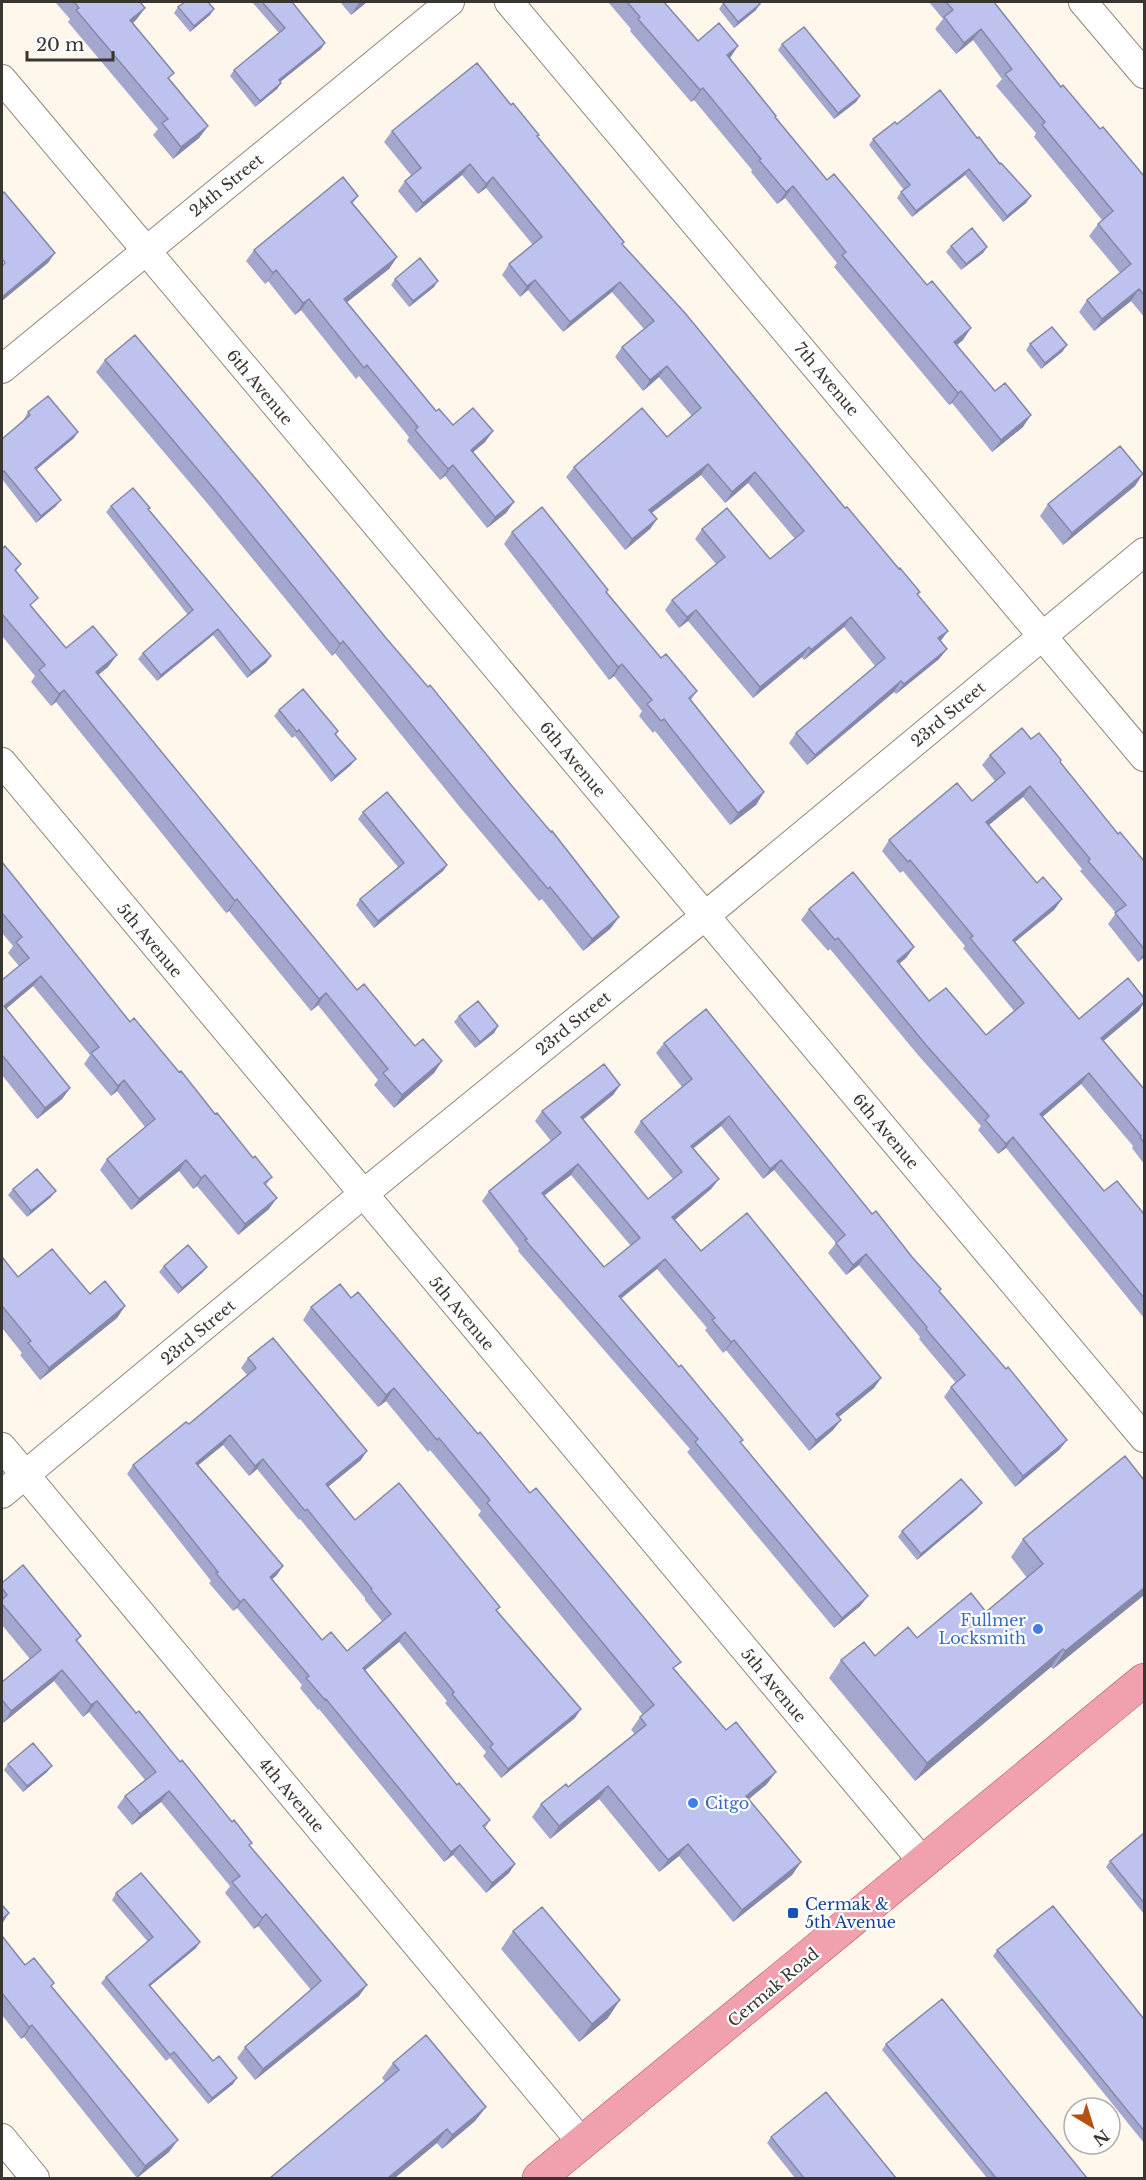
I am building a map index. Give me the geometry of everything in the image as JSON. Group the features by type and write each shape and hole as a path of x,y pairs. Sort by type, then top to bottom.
{"main road":[{"name":"Cermak Road","path":"539,2178 1144,1680"}],"street":[{"name":"24th Street","path":"2,369 450,2"},
{"name":"7th Avenue","path":"509,2 1144,757"},
{"path":"1083,2 1144,74"},
{"name":"6th Avenue","path":"2,79 1144,1438"},
{"name":"23rd Street","path":"2,1494 362,1194 705,916 1144,552"},
{"name":"5th Avenue","path":"2,762 923,1862"},
{"name":"4th Avenue","path":"2,1447 583,2144"},
{"path":"2,2138 35,2178"}],"building":[{"path":"74,2 140,2 145,8 130,20 174,73 168,78 208,126 181,147 162,123 168,119 76,10 79,8"},
{"path":"185,2 208,2 214,9 194,26 178,7"},
{"path":"262,2 292,2 325,43 279,80 281,83 260,101 234,70 285,28"},
{"path":"627,2 664,2 698,41 719,23 738,46 727,55 827,180 834,174 927,285 932,281 971,328 954,342 995,391 1005,383 1031,415 1001,440 961,391 958,393 842,255 846,252 793,186 786,192 703,88 700,90 638,19 640,17"},
{"path":"758,2 760,4 738,22 723,3"},
{"path":"946,2 994,2 1061,87 1063,85 1100,129 1103,127 1144,176 1144,295 1139,289 1102,319 1087,300 1131,264 1098,224 1113,211 1042,125 1045,122 1005,74 1012,69 981,29 964,43 944,17 953,10"},
{"path":"804,27 860,96 838,113 782,44"},
{"path":"477,63 539,135 537,136 624,242 622,244 685,313 845,508 847,507 900,568 920,592 917,594 948,631 938,638 947,649 904,684 901,681 815,755 796,733 885,658 851,617 811,650 809,647 760,687 696,610 687,617 672,600 725,557 702,529 727,508 770,559 804,531 755,472 732,492 708,464 649,510 657,519 632,539 574,467 642,408 667,437 701,408 667,366 650,380 622,347 654,321 620,282 570,322 535,280 527,286 509,264 542,237 493,177 486,184 470,164 423,203 405,181 421,168 392,131"},
{"path":"940,90 977,138 979,137 1000,164 1031,196 1007,216 969,169 916,211 901,192 910,185 873,139 895,122 897,124"},
{"path":"343,177 358,196 351,202 397,257 344,299 436,411 439,409 453,425 473,408 493,431 471,450 514,502 495,517 453,465 448,469 415,430 418,427 367,365 364,368 309,299 303,303 276,270 273,273 254,250"},
{"path":"4,192 55,253 2,297 2,266 5,263 2,259 2,194"},
{"path":"972,228 987,247 966,264 951,246"},
{"path":"420,258 438,281 413,301 395,279"},
{"path":"1052,327 1067,345 1045,363 1030,344"},
{"path":"135,335 386,638 428,687 430,685 512,786 552,831 619,917 592,939 550,887 548,889 468,794 343,641 340,644 215,490 105,360"},
{"path":"48,396 78,432 35,468 61,500 41,516 4,471 2,472 2,439 30,415 28,412"},
{"path":"1120,446 1143,474 1072,533 1048,504"},
{"path":"133,488 271,656 251,672 218,629 161,675 143,653 193,610 111,506"},
{"path":"542,507 608,590 606,592 661,658 666,654 697,691 689,698 764,792 738,813 664,719 661,721 647,704 652,700 622,664 618,667 512,532"},
{"path":"5,546 21,564 15,570 38,598 30,605 66,648 93,626 117,655 96,672 357,990 364,984 415,1046 423,1039 442,1061 402,1095 383,1073 388,1069 326,993 319,999 237,899 235,901 64,690 59,694 39,670 45,665 2,614 2,549"},
{"path":"303,689 338,731 335,734 356,759 335,776 299,730 297,732 279,710"},
{"path":"1022,728 1031,739 1039,733 1118,834 1120,832 1144,861 1144,949 1115,913 1126,905 1088,861 1090,859 1030,786 986,822 1037,883 1043,877 1062,899 1013,940 1079,1019 1128,978 1144,998 1144,1002 1101,1038 1144,1089 1144,1143 1141,1136 1089,1073 1040,1114 1104,1191 1117,1181 1144,1214 1144,1298 1013,1137 1006,1144 985,1120 989,1116 926,1045 838,938 835,940 809,909 853,872 914,947 897,961 929,1001 946,988 986,1035 1024,1003 970,938 973,936 910,860 908,862 889,840 957,783 972,801 1005,773 990,755"},
{"path":"387,792 447,865 378,921 360,899 404,863 363,812"},
{"path":"2,862 130,1022 134,1018 253,1158 255,1156 272,1177 264,1183 277,1198 245,1224 205,1175 201,1178 186,1160 139,1199 107,1159 155,1119 124,1080 118,1086 91,1053 99,1047 41,976 4,1006 70,1088 45,1108 2,1055 2,980 29,958 16,942 22,937 2,913"},
{"path":"478,1001 498,1026 480,1042 459,1016"},
{"path":"706,1009 872,1214 876,1211 941,1289 939,1291 1006,1369 1008,1367 1067,1440 1023,1476 951,1387 965,1375 866,1254 853,1265 836,1243 845,1235 781,1160 770,1169 729,1116 691,1146 719,1179 672,1217 701,1251 747,1213 881,1378 836,1414 841,1420 816,1440 734,1340 731,1342 712,1320 715,1318 665,1259 619,1296 679,1367 681,1365 743,1440 740,1442 868,1596 842,1618 695,1442 698,1439 525,1240 527,1239 489,1191 561,1133 542,1111 604,1064 620,1085 581,1117 648,1199 682,1172 641,1121 692,1079 664,1043","holes":["578,1164 640,1238 604,1267 542,1193"]},
{"path":"37,1169 56,1191 31,1211 13,1189"},
{"path":"188,1245 207,1267 182,1288 164,1266"},
{"path":"52,1249 90,1294 105,1281 125,1306 49,1368 28,1343 31,1341 2,1306 2,1257 18,1277"},
{"path":"340,1284 351,1298 358,1292 530,1493 536,1488 681,1662 673,1668 726,1730 736,1722 776,1772 746,1796 801,1862 742,1910 688,1844 668,1860 608,1786 559,1826 541,1804 566,1784 568,1787 646,1725 640,1717 654,1705 487,1503 490,1500 439,1438 437,1440 394,1388 386,1395 311,1307"},
{"path":"273,1338 367,1451 326,1484 355,1520 399,1483 500,1607 496,1610 581,1709 508,1769 490,1747 493,1744 452,1694 454,1692 405,1632 363,1668 457,1785 459,1783 490,1820 483,1826 515,1864 492,1883 460,1845 451,1852 326,1699 306,1678 309,1676 244,1599 240,1602 216,1573 218,1572 133,1465 186,1422 189,1424 256,1368 248,1358","holes":["230,1435 255,1466 263,1459 305,1511 307,1509 391,1614 347,1651 331,1632 322,1640 270,1577 283,1566 196,1463"]},
{"path":"1125,1456 1144,1480 1144,1588 1065,1651 1063,1649 927,1763 841,1660 864,1642 875,1656 908,1627 917,1638 971,1593 986,1612 1043,1564 1023,1539"},
{"path":"961,1479 982,1503 921,1554 902,1531"},
{"path":"23,1565 81,1636 76,1640 136,1713 139,1711 232,1822 234,1820 252,1843 249,1845 367,1985 263,2069 245,2047 321,1981 266,1914 262,1918 232,1882 240,1876 169,1791 140,1814 125,1796 156,1772 97,1701 91,1705 62,1670 11,1711 2,1700 2,1682 41,1650 2,1604 2,1600 7,1595 2,1588 2,1583"},
{"path":"33,1743 52,1766 27,1786 8,1764"},
{"path":"1144,1833 1144,1903 1110,1861"},
{"path":"141,1873 200,1942 149,1985 213,2061 219,2056 237,2078 212,2098 174,2052 170,2055 106,1977 153,1937 116,1893"},
{"path":"2,1905 9,1913 2,1919"},
{"path":"1053,1906 1144,2019 1144,2131 1122,2104 1122,2096 1116,2096 997,1950"},
{"path":"542,1907 620,2000 592,2024 513,1931"},
{"path":"2,1936 25,1965 34,1958 54,1983 51,1986 178,2140 145,2166 32,2025 29,2027 2,1993"},
{"path":"942,1999 1062,2147 1062,2156 1069,2156 1087,2178 996,2178 886,2044"},
{"path":"426,2035 486,2107 452,2135 447,2129 388,2178 270,2178 399,2070 393,2063"},
{"path":"826,2092 896,2178 804,2178 771,2137"}],"place":[{"name":"Fullmer Locksmith","path":"1038,1629"},
{"name":"Citgo","path":"693,1803"},
{"name":"Cermak & 5th Avenue","path":"793,1913"}]}
